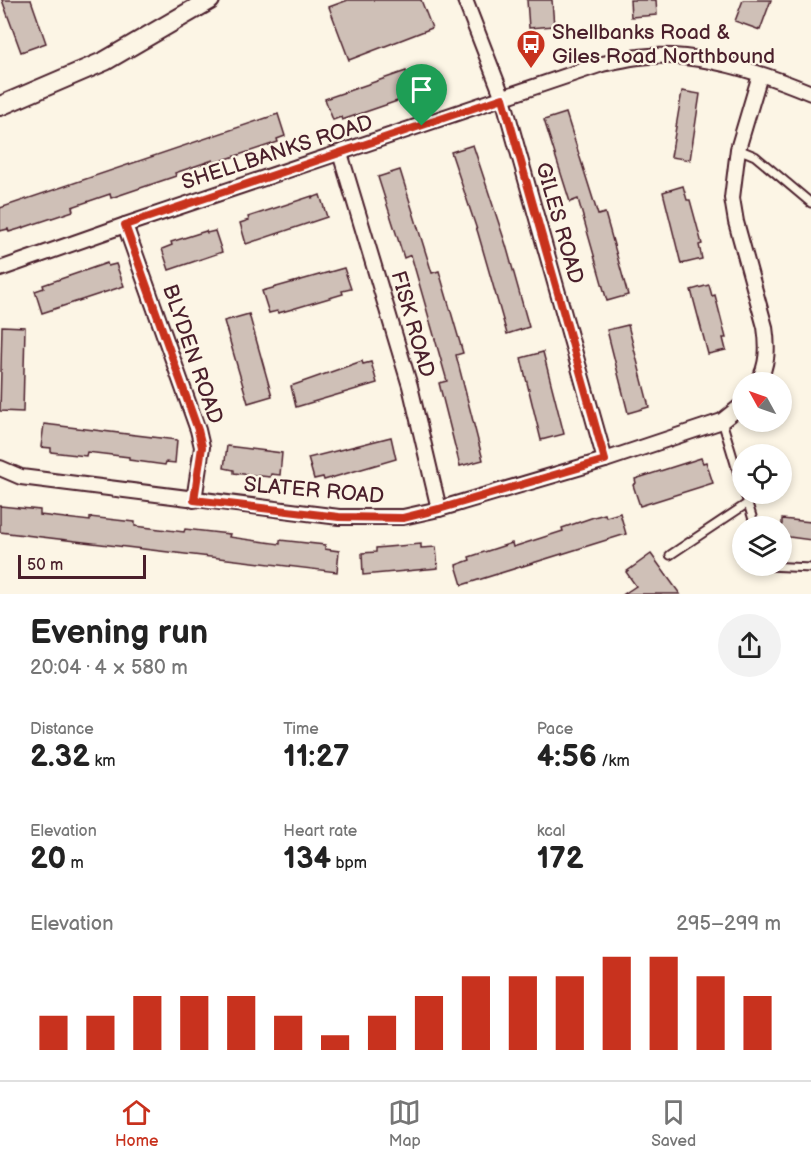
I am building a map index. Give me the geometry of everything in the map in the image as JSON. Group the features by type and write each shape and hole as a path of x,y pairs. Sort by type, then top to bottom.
{"street":[{"path":"0,106 105,61 210,0"},
{"name":"GILES ROAD","path":"465,0 503,98 605,460"},
{"name":"SHELLBANKS ROAD","path":"0,269 602,64 638,57 691,58 760,75 811,93"},
{"path":"760,75 738,149 732,198 736,222 765,327 768,345 762,372"},
{"name":"FISK ROAD","path":"340,153 410,386 439,509"},
{"name":"BLYDEN ROAD","path":"125,225 198,430 202,447 194,500"},
{"path":"722,421 732,413"},
{"name":"SLATER ROAD","path":"0,468 21,477 194,500 339,517 403,518 605,460 722,421"}],"lane":[{"path":"738,149 754,156 811,203"},
{"path":"722,421 732,454"},
{"path":"670,555 746,504"},
{"path":"792,567 811,568"}],"building":[{"path":"2,0 31,0 46,43 21,52"},
{"path":"348,0 421,0 432,28 349,60 329,7"},
{"path":"527,0 552,0 554,26 529,28"},
{"path":"630,0 656,0 657,15 631,17"},
{"path":"743,0 771,0 760,30 735,21"},
{"path":"406,71 413,93 405,95 406,98 342,120 341,117 333,120 325,99"},
{"path":"682,91 700,94 690,160 671,157"},
{"path":"566,113 598,215 605,213 628,295 607,301 578,199 570,202 544,120"},
{"path":"278,114 285,136 277,139 278,142 214,163 213,160 175,173 176,176 111,198 110,194 72,207 73,211 19,229 9,232 8,229 0,231 0,208"},
{"path":"473,145 506,245 529,327 507,334 478,233 451,152"},
{"path":"400,170 432,273 439,271 463,353 456,355 483,460 460,466 439,383 447,381 411,255 404,258 378,177"},
{"path":"683,186 687,200 690,200 702,244 699,245 702,259 681,264 663,192"},
{"path":"320,195 327,217 246,244 240,223 249,220 248,217"},
{"path":"206,231 207,233 215,231 222,252 169,270 162,249 172,245 171,242"},
{"path":"107,263 108,266 116,264 124,286 42,313 35,291 44,288 43,285"},
{"path":"344,268 351,289 342,291 343,294 278,313 277,311 269,313 262,291"},
{"path":"709,285 712,296 715,295 726,338 723,338 726,350 708,354 691,290"},
{"path":"249,314 272,396 248,403 224,321"},
{"path":"628,325 649,407 628,413 607,330"},
{"path":"2,326 25,327 23,412 0,411"},
{"path":"543,352 564,434 541,440 521,358"},
{"path":"362,361 363,364 371,362 377,383 296,407 291,386"},
{"path":"44,424 177,440 175,463 166,462 165,465 129,460 129,457 87,452 86,456 51,452 51,448 41,447"},
{"path":"391,437 396,459 324,480 323,477 314,479 308,458"},
{"path":"227,446 282,453 280,475 271,474 270,477 234,473 234,470 224,468"},
{"path":"701,458 703,463 706,462 713,483 640,506 633,485 636,483 635,479"},
{"path":"0,506 40,510 40,515 90,521 90,517 135,522 135,526 184,532 185,529 230,534 229,537 280,544 280,540 325,545 325,549 339,551 337,572 0,532"},
{"path":"620,513 626,534 462,585 456,565 470,560 469,557 512,543 513,547 563,531 562,528 594,517 605,514 606,517"},
{"path":"792,520 811,522 811,540 792,537"},
{"path":"421,544 421,548 436,547 438,568 363,575 362,553 376,552 376,548"},
{"path":"651,554 680,594 624,594 636,586 626,572"}],"place":[{"name":"Shellbanks Road & Giles Road Northbound","path":"531,70"}],"route":[{"path":"503,98 605,460 403,518 339,517 194,500 201,465 202,447 198,430 125,225 422,126 503,98"}]}
